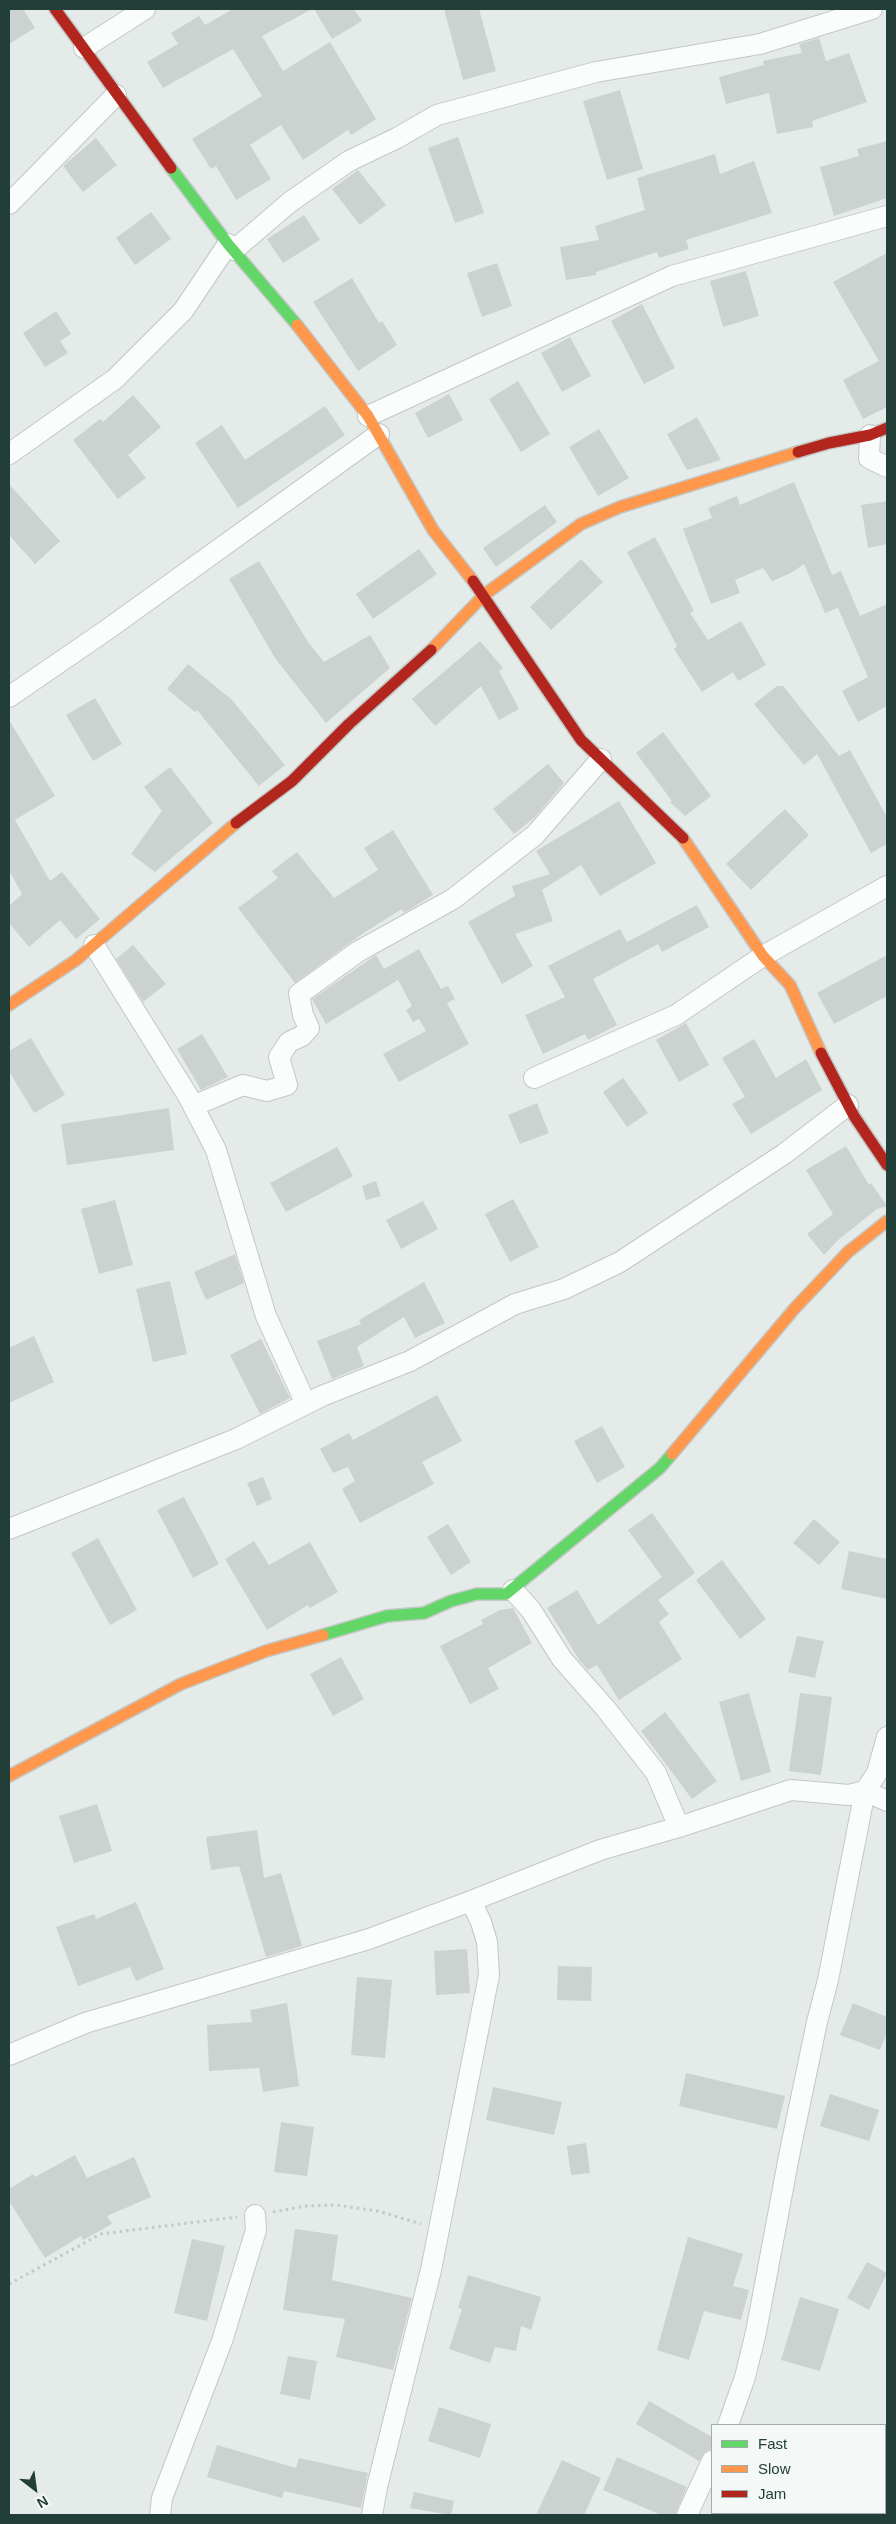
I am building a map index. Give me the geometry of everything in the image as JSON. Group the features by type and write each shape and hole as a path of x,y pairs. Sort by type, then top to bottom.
{"street":[{"path":"54,9 84,48 116,95 231,247 368,416 433,530 484,596 580,740 679,832 763,956 790,985 827,1068 848,1105 887,1165"},
{"path":"84,48 145,9"},
{"path":"9,454 115,379 183,311 231,247 290,202 349,161 397,138 437,115 491,98 596,72 760,44 814,17 872,9"},
{"path":"9,204 116,95"},
{"path":"368,416 672,276 887,216"},
{"path":"879,432 869,458 887,467"},
{"path":"9,1005 76,960 246,816 292,781 349,724 420,662 484,596 581,524 620,507 829,443 879,432"},
{"path":"9,697 108,629 379,434"},
{"path":"193,1106 243,1085 267,1091 287,1085 279,1057 289,1042 302,1036 309,1028 303,1015 299,994 359,951 460,893 535,835 601,760"},
{"path":"534,1078 676,1015 763,956 887,886"},
{"path":"94,945 193,1106 216,1150 266,1316 306,1404"},
{"path":"9,1529 236,1439 306,1404 410,1361 515,1304 564,1289 620,1262 784,1154 848,1105"},
{"path":"9,1776 181,1684 266,1651 387,1616 424,1613 451,1601 477,1594 506,1594 513,1590 660,1468 795,1308 848,1252 887,1221"},
{"path":"513,1590 531,1610 562,1659 606,1709 656,1773 679,1827"},
{"path":"728,2424 745,2377 756,2332 790,2152 817,2022 828,1980 865,1791 877,1773 887,1737"},
{"path":"9,2055 85,2023 244,1974 322,1954 472,1901 600,1850 679,1827 792,1790 849,1795 865,1791 887,1801"},
{"path":"372,2515 377,2487 431,2270 489,1974 487,1942 472,1901"},
{"path":"160,2515 162,2498 222,2340 256,2230 255,2215"},
{"path":"687,2515 711,2463"}],"path":[{"path":"9,2284 102,2234 255,2215 306,2206 336,2205 378,2211 439,2229"}],"building":[{"path":"9,9 23,9 35,28 9,44"},
{"path":"233,9 312,9 262,36 283,71 330,42 376,119 351,135 348,130 303,160 281,125 250,145 271,179 236,200 216,166 211,169 192,139 262,96 233,49 163,88 147,62 178,44 171,33 199,16 205,25"},
{"path":"314,9 354,9 362,21 332,39"},
{"path":"444,9 479,9 496,71 463,80"},
{"path":"819,38 826,61 849,53 867,102 812,121 813,127 777,134 769,93 726,104 719,77 764,65 763,61 802,53 799,44"},
{"path":"620,90 643,169 607,180 583,101"},
{"path":"458,137 484,213 455,223 428,148"},
{"path":"96,138 117,165 83,192 63,166"},
{"path":"887,141 887,198 834,216 820,167 859,156 857,149"},
{"path":"715,154 720,174 754,161 772,213 686,240 689,249 659,258 657,252 596,272 596,275 566,280 560,247 599,240 595,226 645,210 637,178"},
{"path":"358,170 386,205 360,225 332,189"},
{"path":"151,212 171,239 135,265 116,238"},
{"path":"304,215 320,240 283,263 267,239"},
{"path":"887,253 887,407 863,419 843,380 879,361 833,282"},
{"path":"497,263 512,306 482,317 467,273"},
{"path":"746,271 759,316 723,327 710,281"},
{"path":"352,278 379,323 382,321 397,345 358,371 313,302"},
{"path":"642,304 675,368 644,384 611,321"},
{"path":"56,311 71,334 60,341 68,353 45,367 23,333"},
{"path":"570,337 591,376 562,392 541,353"},
{"path":"518,381 550,434 521,452 489,399"},
{"path":"449,394 463,420 428,438 415,413"},
{"path":"133,395 161,427 128,455 146,478 118,499 73,440 100,419 103,422"},
{"path":"325,406 345,435 238,508 195,443 222,425 245,460"},
{"path":"697,417 721,460 687,470 667,434"},
{"path":"599,429 629,478 598,496 569,447"},
{"path":"794,482 832,575 841,571 860,616 887,604 887,706 858,722 842,691 868,677 838,608 825,613 804,564 791,573 772,581 763,568 735,580 740,593 711,604 683,529 712,518 708,508 737,496 740,505"},
{"path":"9,484 60,541 35,564 9,535"},
{"path":"887,501 887,544 868,548 861,505"},
{"path":"545,505 557,522 496,567 483,548"},
{"path":"655,537 694,611 690,613 708,640 741,621 766,665 738,681 733,672 702,692 674,649 677,646 627,552"},
{"path":"419,549 437,574 373,619 356,594"},
{"path":"581,559 603,582 551,630 530,607"},
{"path":"259,561 308,642 324,662 370,635 390,668 326,723 275,658 229,579"},
{"path":"480,641 503,668 499,671 519,709 499,720 481,686 435,726 412,699"},
{"path":"188,664 232,700 285,765 259,786 197,710 195,712 167,689"},
{"path":"777,686 783,686 839,756 850,750 887,817 887,844 871,853 817,754 804,765 754,704"},
{"path":"95,698 122,744 93,761 66,715"},
{"path":"9,720 55,796 15,820 50,881 62,872 100,919 76,939 60,920 29,947 9,923 9,906 22,894 9,870"},
{"path":"663,732 711,796 685,816 670,802 672,801 636,753"},
{"path":"548,764 564,783 535,817 514,834 493,809"},
{"path":"170,767 213,823 155,872 131,854 162,811 144,787"},
{"path":"619,801 656,863 600,896 581,865 542,890 553,921 515,934 533,966 502,984 468,922 515,896 512,886 550,874 536,851"},
{"path":"785,809 809,835 751,890 726,864"},
{"path":"393,830 433,895 404,913 402,909 362,934 295,983 238,908 278,878 272,871 297,852 334,898 378,870 364,848"},
{"path":"697,905 709,927 662,952 658,944 593,979 617,1025 588,1040 585,1034 543,1054 525,1015 565,997 548,966 620,929 627,942"},
{"path":"133,945 166,984 143,1002 116,959"},
{"path":"419,949 441,989 448,986 455,999 447,1003 469,1044 399,1082 383,1054 426,1031 419,1019 413,1022 406,1010 412,1006 398,980 326,1024 312,999 376,955 384,969"},
{"path":"887,955 887,996 834,1024 817,993"},
{"path":"686,1023 709,1065 679,1082 656,1040"},
{"path":"202,1034 228,1077 201,1090 177,1049"},
{"path":"31,1038 65,1095 34,1113 9,1071 9,1051"},
{"path":"754,1039 776,1078 806,1059 822,1090 751,1134 732,1104 745,1097 722,1058"},
{"path":"623,1078 648,1113 627,1127 603,1092"},
{"path":"537,1103 549,1133 520,1144 508,1115"},
{"path":"169,1108 174,1150 67,1165 61,1124"},
{"path":"846,1146 869,1185 871,1183 887,1206 877,1209 838,1240 824,1255 807,1234 833,1214 806,1170"},
{"path":"337,1147 353,1176 286,1212 270,1183"},
{"path":"376,1181 381,1196 366,1200 362,1186"},
{"path":"513,1199 539,1247 510,1262 485,1214"},
{"path":"115,1200 133,1265 99,1274 81,1209"},
{"path":"423,1201 438,1229 401,1249 386,1220"},
{"path":"235,1254 244,1283 206,1300 194,1272"},
{"path":"170,1281 187,1354 153,1362 136,1289"},
{"path":"424,1282 445,1323 415,1338 404,1317 357,1347 364,1366 332,1379 317,1341 361,1324 359,1320"},
{"path":"34,1336 54,1382 9,1403 9,1348"},
{"path":"261,1339 290,1398 260,1414 230,1355"},
{"path":"437,1395 462,1441 422,1462 434,1484 360,1523 342,1489 355,1481 348,1467 333,1473 320,1449 349,1433 353,1440"},
{"path":"602,1426 625,1467 597,1483 574,1441"},
{"path":"263,1477 272,1499 257,1506 247,1483"},
{"path":"184,1497 219,1564 193,1578 157,1510"},
{"path":"652,1513 695,1573 658,1600 669,1614 659,1622 682,1659 619,1700 597,1665 588,1670 580,1661 547,1608 577,1590 598,1625 662,1577 628,1530"},
{"path":"814,1519 840,1542 819,1565 793,1543"},
{"path":"448,1524 471,1562 451,1575 427,1537"},
{"path":"98,1538 137,1610 110,1625 71,1553"},
{"path":"254,1541 269,1565 310,1542 338,1592 310,1608 308,1605 267,1630 225,1559"},
{"path":"849,1551 887,1559 887,1599 841,1589"},
{"path":"722,1560 766,1619 740,1639 696,1580"},
{"path":"513,1608 532,1643 488,1668 499,1689 470,1704 440,1646 483,1624 481,1620 500,1610"},
{"path":"797,1636 824,1641 815,1678 788,1672"},
{"path":"341,1657 364,1699 333,1716 310,1674"},
{"path":"749,1693 771,1772 741,1781 719,1702"},
{"path":"800,1693 832,1697 821,1775 789,1771"},
{"path":"665,1712 717,1781 692,1799 641,1731"},
{"path":"97,1804 112,1851 74,1863 59,1816"},
{"path":"257,1830 264,1878 281,1873 302,1946 266,1957 239,1866 211,1870 206,1837"},
{"path":"136,1902 164,1969 136,1981 130,1967 78,1986 56,1927 94,1914 96,1919"},
{"path":"467,1949 470,1993 436,1995 434,1951"},
{"path":"558,1966 592,1967 591,2001 557,2000"},
{"path":"357,1977 392,1980 385,2058 351,2055"},
{"path":"287,2003 299,2086 263,2092 259,2068 209,2071 207,2025 252,2022 250,2010"},
{"path":"853,2003 887,2017 887,2033 880,2050 840,2035"},
{"path":"686,2073 785,2096 777,2129 679,2106"},
{"path":"493,2087 562,2102 554,2135 486,2120"},
{"path":"830,2094 879,2110 869,2141 820,2126"},
{"path":"281,2122 314,2127 307,2176 274,2172"},
{"path":"586,2143 590,2173 571,2175 567,2146"},
{"path":"75,2155 87,2178 134,2157 151,2197 107,2216 112,2224 83,2240 81,2236 45,2258 9,2201 9,2189 33,2174 35,2177"},
{"path":"295,2229 338,2235 332,2280 412,2298 393,2370 336,2357 345,2319 283,2310"},
{"path":"688,2237 743,2254 733,2286 749,2290 741,2320 704,2311 689,2360 657,2350"},
{"path":"192,2239 225,2246 207,2321 174,2313"},
{"path":"867,2262 887,2273 869,2310 847,2298"},
{"path":"468,2275 541,2297 531,2330 521,2326 516,2351 495,2347 490,2363 449,2349 462,2309 458,2308"},
{"path":"800,2297 839,2309 820,2371 781,2360"},
{"path":"288,2356 317,2361 310,2400 280,2394"},
{"path":"649,2401 711,2436 711,2449 705,2452 699,2461 636,2424"},
{"path":"439,2407 491,2424 480,2458 428,2441"},
{"path":"217,2445 296,2468 299,2458 368,2473 361,2508 284,2491 282,2498 207,2477"},
{"path":"617,2457 687,2487 675,2515 661,2515 603,2490"},
{"path":"562,2460 601,2478 584,2515 536,2515"},
{"path":"414,2492 454,2501 451,2515 410,2508"}],"traffic: fast":[{"path":"171,168 228,244 297,325"},
{"path":"323,1635 387,1616 424,1613 451,1601 477,1594 506,1594 660,1468 672,1454"}],"traffic: slow":[{"path":"297,325 368,416 433,530 473,581"},
{"path":"431,650 484,595 581,524 620,507 798,452"},
{"path":"9,1005 76,960 236,823"},
{"path":"683,838 763,956 790,985 821,1053"},
{"path":"672,1454 795,1308 848,1252 887,1221"},
{"path":"9,1776 181,1684 266,1651 323,1635"}],"traffic: jam":[{"path":"55,9 171,168"},
{"path":"798,452 829,443 870,435 887,428"},
{"path":"473,581 581,740 683,838"},
{"path":"236,823 292,781 349,724 431,650"},
{"path":"821,1053 854,1116 887,1165"}]}
